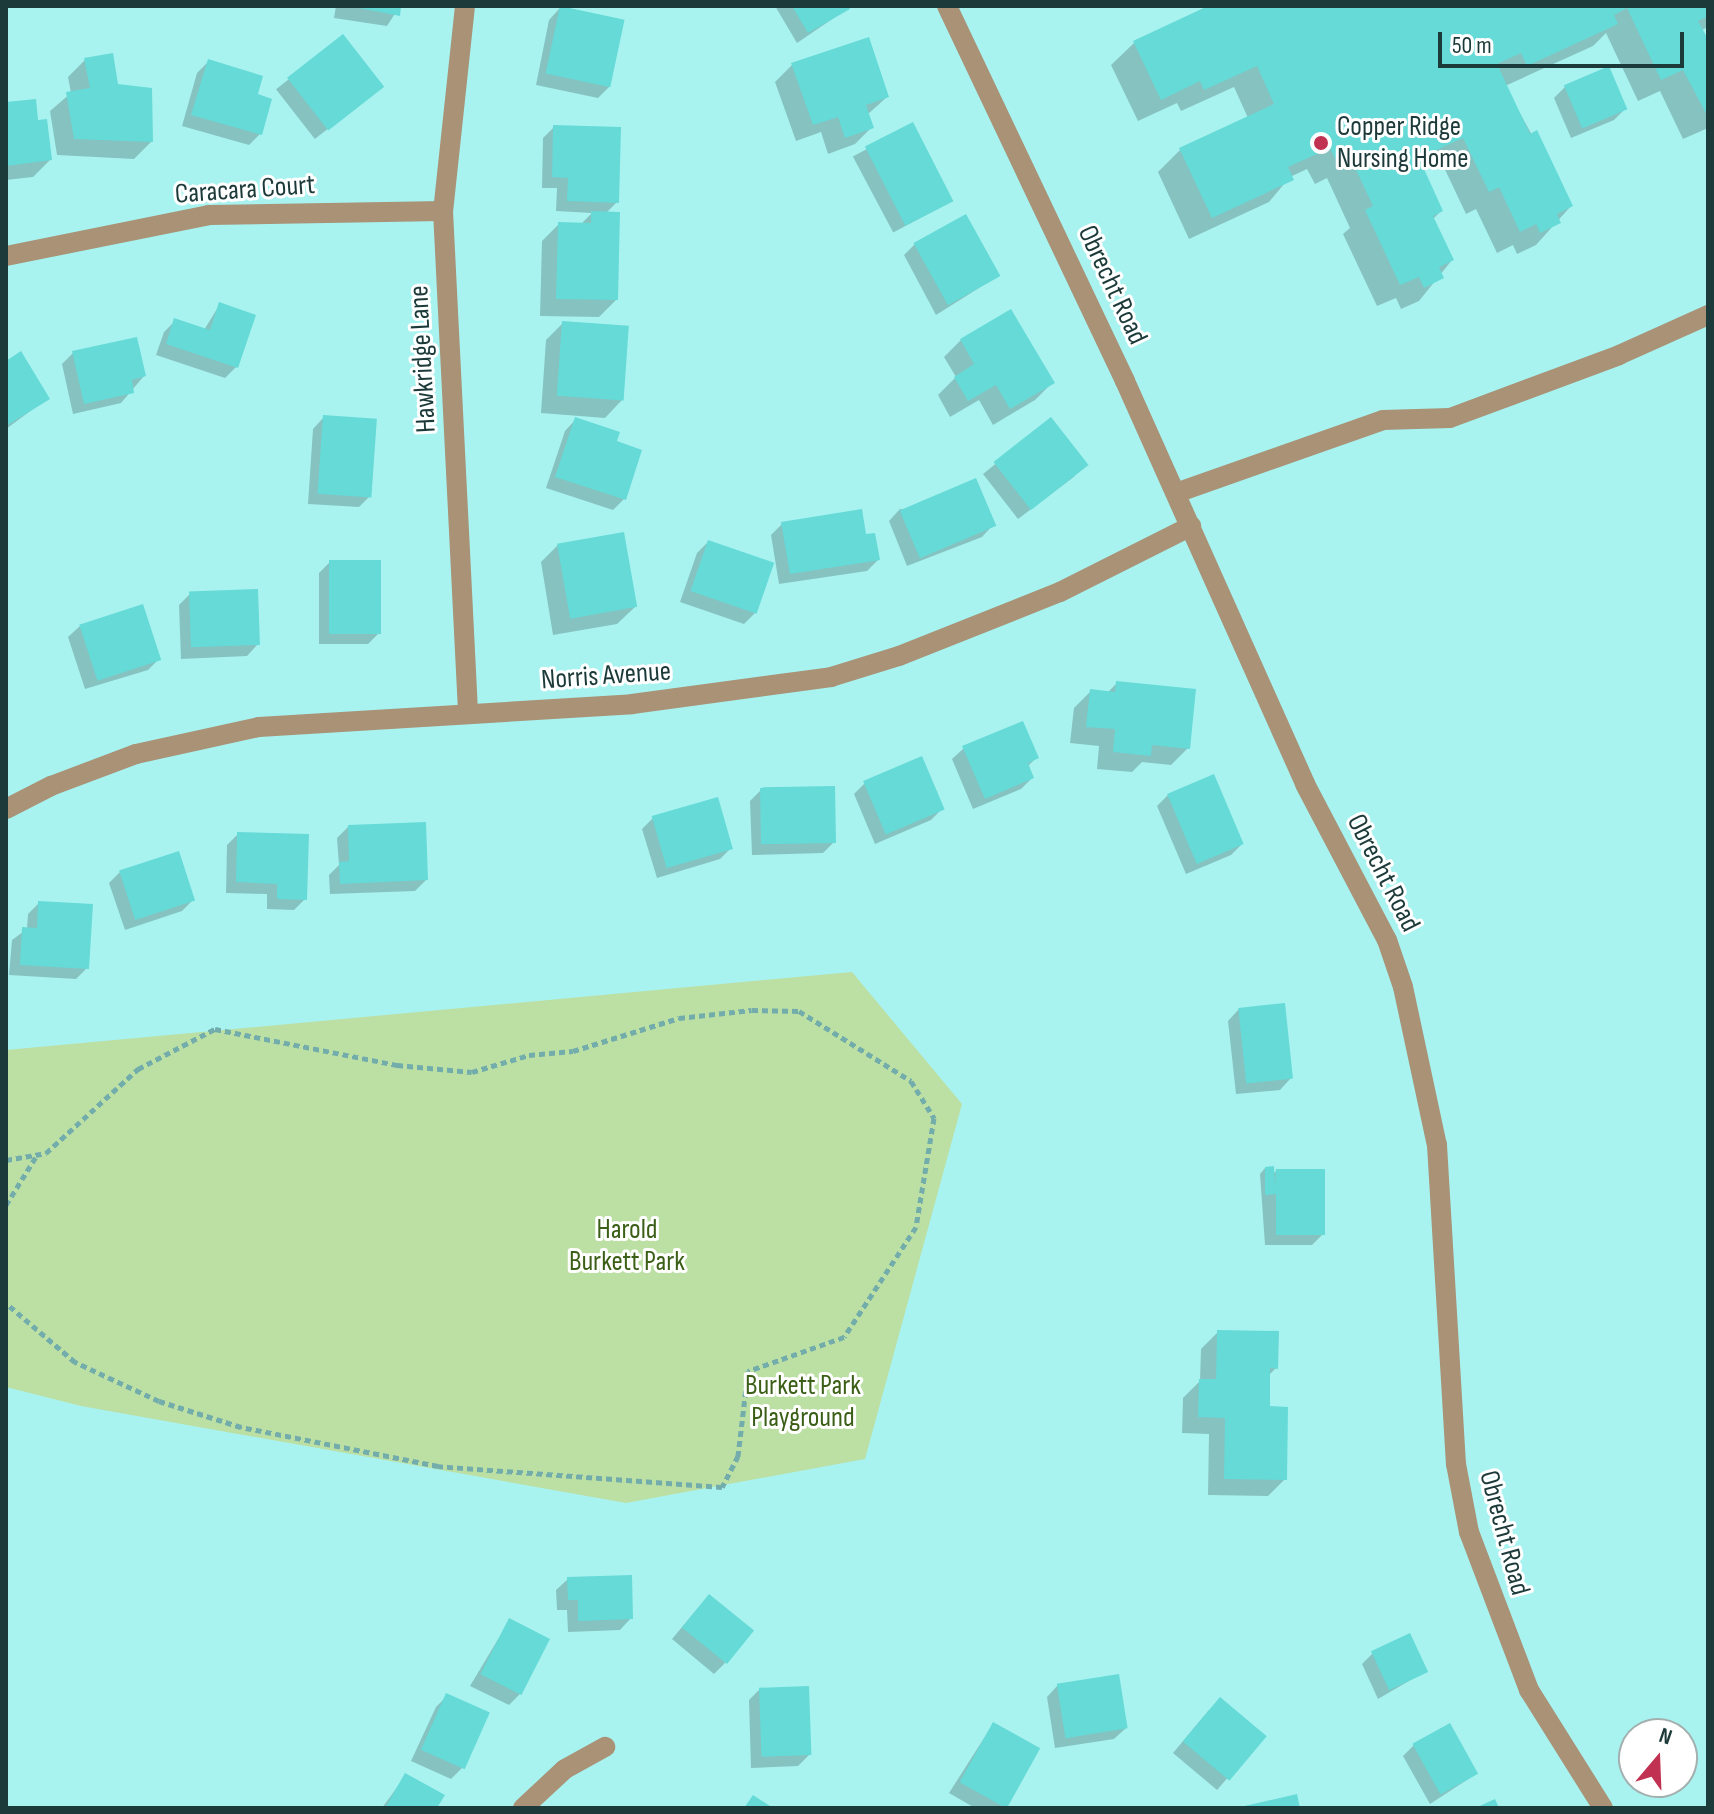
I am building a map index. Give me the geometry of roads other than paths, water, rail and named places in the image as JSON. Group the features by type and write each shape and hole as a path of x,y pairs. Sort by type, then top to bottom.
{"street":[{"name":"Hawkridge Lane","path":"465,6 443,211 468,711"},
{"name":"Obrecht Road","path":"947,6 1176,493 1305,784 1387,940 1403,987 1437,1145 1456,1464 1469,1532 1529,1690 1603,1808"},
{"name":"Caracara Court","path":"6,256 209,215 443,211"},
{"path":"1176,493 1383,420 1450,418 1619,355 1708,315"},
{"name":"Norris Avenue","path":"6,809 51,786 136,754 259,727 468,711 632,704 831,677 899,656 1060,592 1191,526"},
{"path":"523,1808 565,1769 605,1747"}],"place":[{"name":"Copper Ridge Nursing Home","path":"1321,143"}],"park label":[{"name":"Harold Burkett Park","path":"627,1246"},
{"name":"Burkett Park Playground","path":"803,1402"}]}
